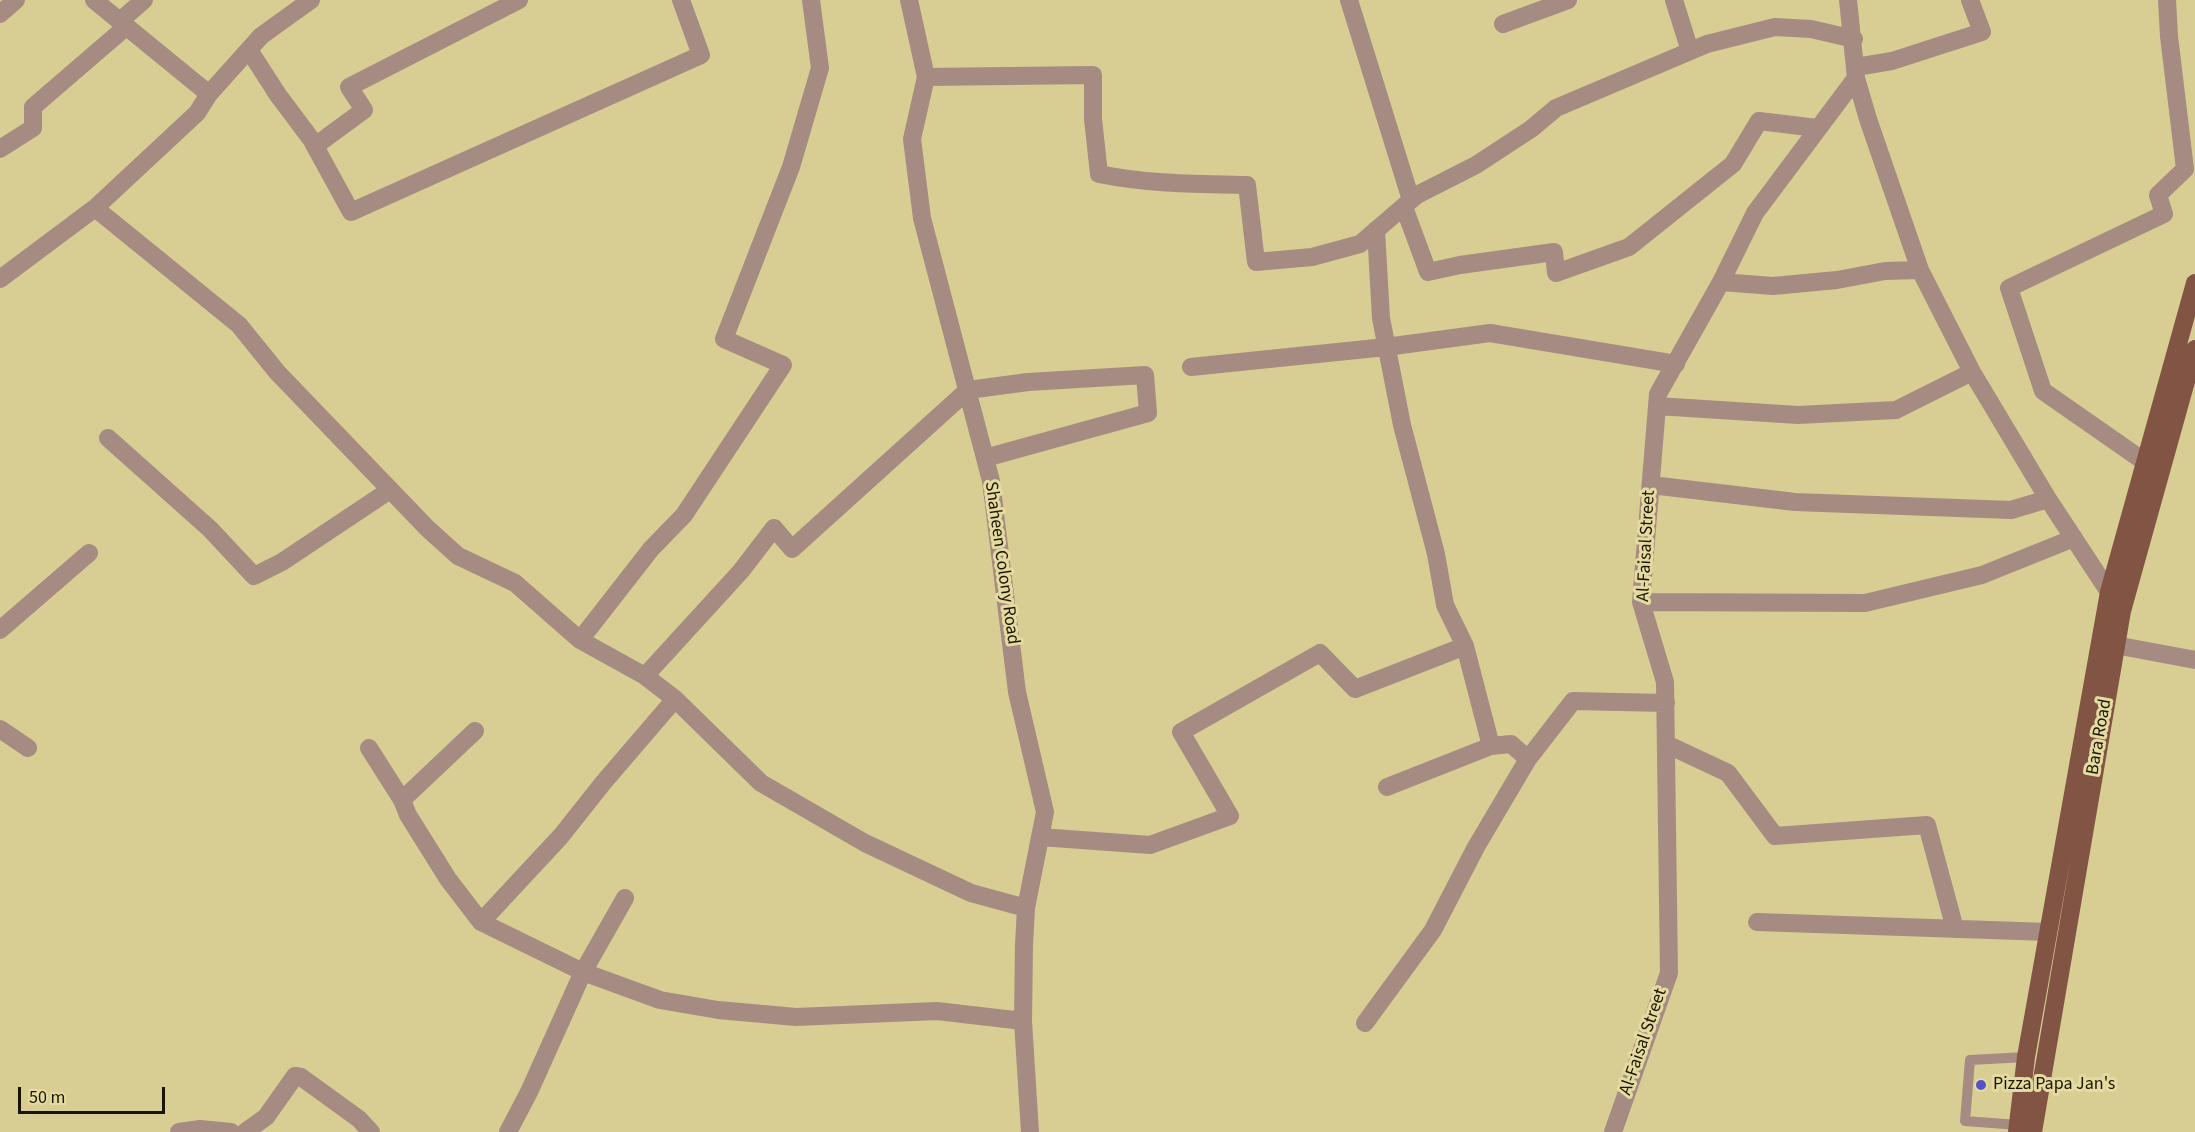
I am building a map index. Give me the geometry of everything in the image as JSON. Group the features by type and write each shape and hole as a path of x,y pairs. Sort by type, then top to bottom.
{"main road":[{"path":"2023,1130 2026,1057 2109,592 2195,283"},
{"name":"Bara Road","path":"2023,1130 2046,1056 2122,611 2195,349"},
{"path":"2109,592 2122,611"},
{"path":"2026,1057 2046,1056"}],"street":[{"path":"0,14 16,0"},
{"path":"94,0 209,94"},
{"path":"0,149 33,128 33,107 124,23 144,0"},
{"path":"0,279 95,208 197,113 209,94 261,36 311,0"},
{"path":"315,146 364,110 349,87 519,0"},
{"path":"249,50 315,146 351,212 700,54 681,0"},
{"path":"580,640 651,549 684,515 783,365 724,339 791,167 820,68 811,0"},
{"name":"Shaheen Colony Road","path":"909,0 926,77 912,139 922,218 985,458 994,503 1017,692 1045,812 1026,908 1023,1022 1030,1132"},
{"path":"1349,0 1428,272 1460,265 1554,252 1556,273 1629,247 1732,164 1759,121 1818,128"},
{"path":"1503,24 1568,0"},
{"path":"1674,0 1690,51"},
{"path":"1848,0 1856,73 1868,119 1920,270 1972,372 2048,499 2109,592"},
{"path":"1856,73 1982,32 1970,0"},
{"path":"2145,462 2043,391 2008,288 2164,214 2158,195 2185,168 2169,36 2167,0"},
{"path":"926,77 1093,75 1093,119 1099,174 1174,184 1247,185 1256,262 1312,257 1360,243 1407,203 1476,165 1531,129 1556,108 1707,44 1775,27 1811,29 1854,39"},
{"name":"Al-Faisal Street","path":"1613,1132 1669,973 1665,682 1641,602 1658,394 1721,282 1755,213 1856,73"},
{"path":"95,208 239,325 277,372 427,528 458,556 515,583 580,640 645,676 675,699 761,783 865,843 971,893 1026,908"},
{"path":"1376,230 1381,318 1402,425 1436,554 1445,605 1465,646 1491,746"},
{"path":"1721,282 1773,286 1836,280 1885,271 1920,270"},
{"path":"1191,367 1386,347 1490,333 1676,363"},
{"path":"1657,406 1798,415 1896,410 1972,372"},
{"path":"645,676 741,571 774,528 792,549 968,390 1028,382 1144,375 1148,412 985,458"},
{"path":"108,438 210,529 254,576 282,562 390,490"},
{"path":"1651,485 1795,502 2011,510 2048,499"},
{"path":"1641,602 1864,603 1982,575 2074,538"},
{"path":"0,630 89,552"},
{"path":"2115,645 2195,660"},
{"path":"1040,837 1150,845 1230,816 1181,732 1320,653 1355,689 1465,646"},
{"path":"481,921 561,836 675,699"},
{"path":"1365,1023 1433,930 1476,847 1528,759 1573,700 1666,703"},
{"path":"0,729 28,748"},
{"path":"402,800 475,731"},
{"path":"1387,787 1491,746 1511,744 1528,759"},
{"path":"1666,744 1728,773 1775,836 1927,825 1955,929"},
{"path":"369,748 448,879 481,921 583,972 660,1000 718,1010 796,1017 937,1011 1023,1022"},
{"path":"508,1132 529,1092 583,972 626,897"},
{"path":"1757,922 2048,932"},
{"path":"245,1132 266,1117 296,1076 301,1077 359,1119 371,1132"},
{"path":"179,1132 200,1129 231,1132"}],"lane":[{"path":"2023,1130 1965,1121 1970,1060 2026,1057"}],"place":[{"name":"Pizza Papa Jan's","path":"1981,1085"}]}
